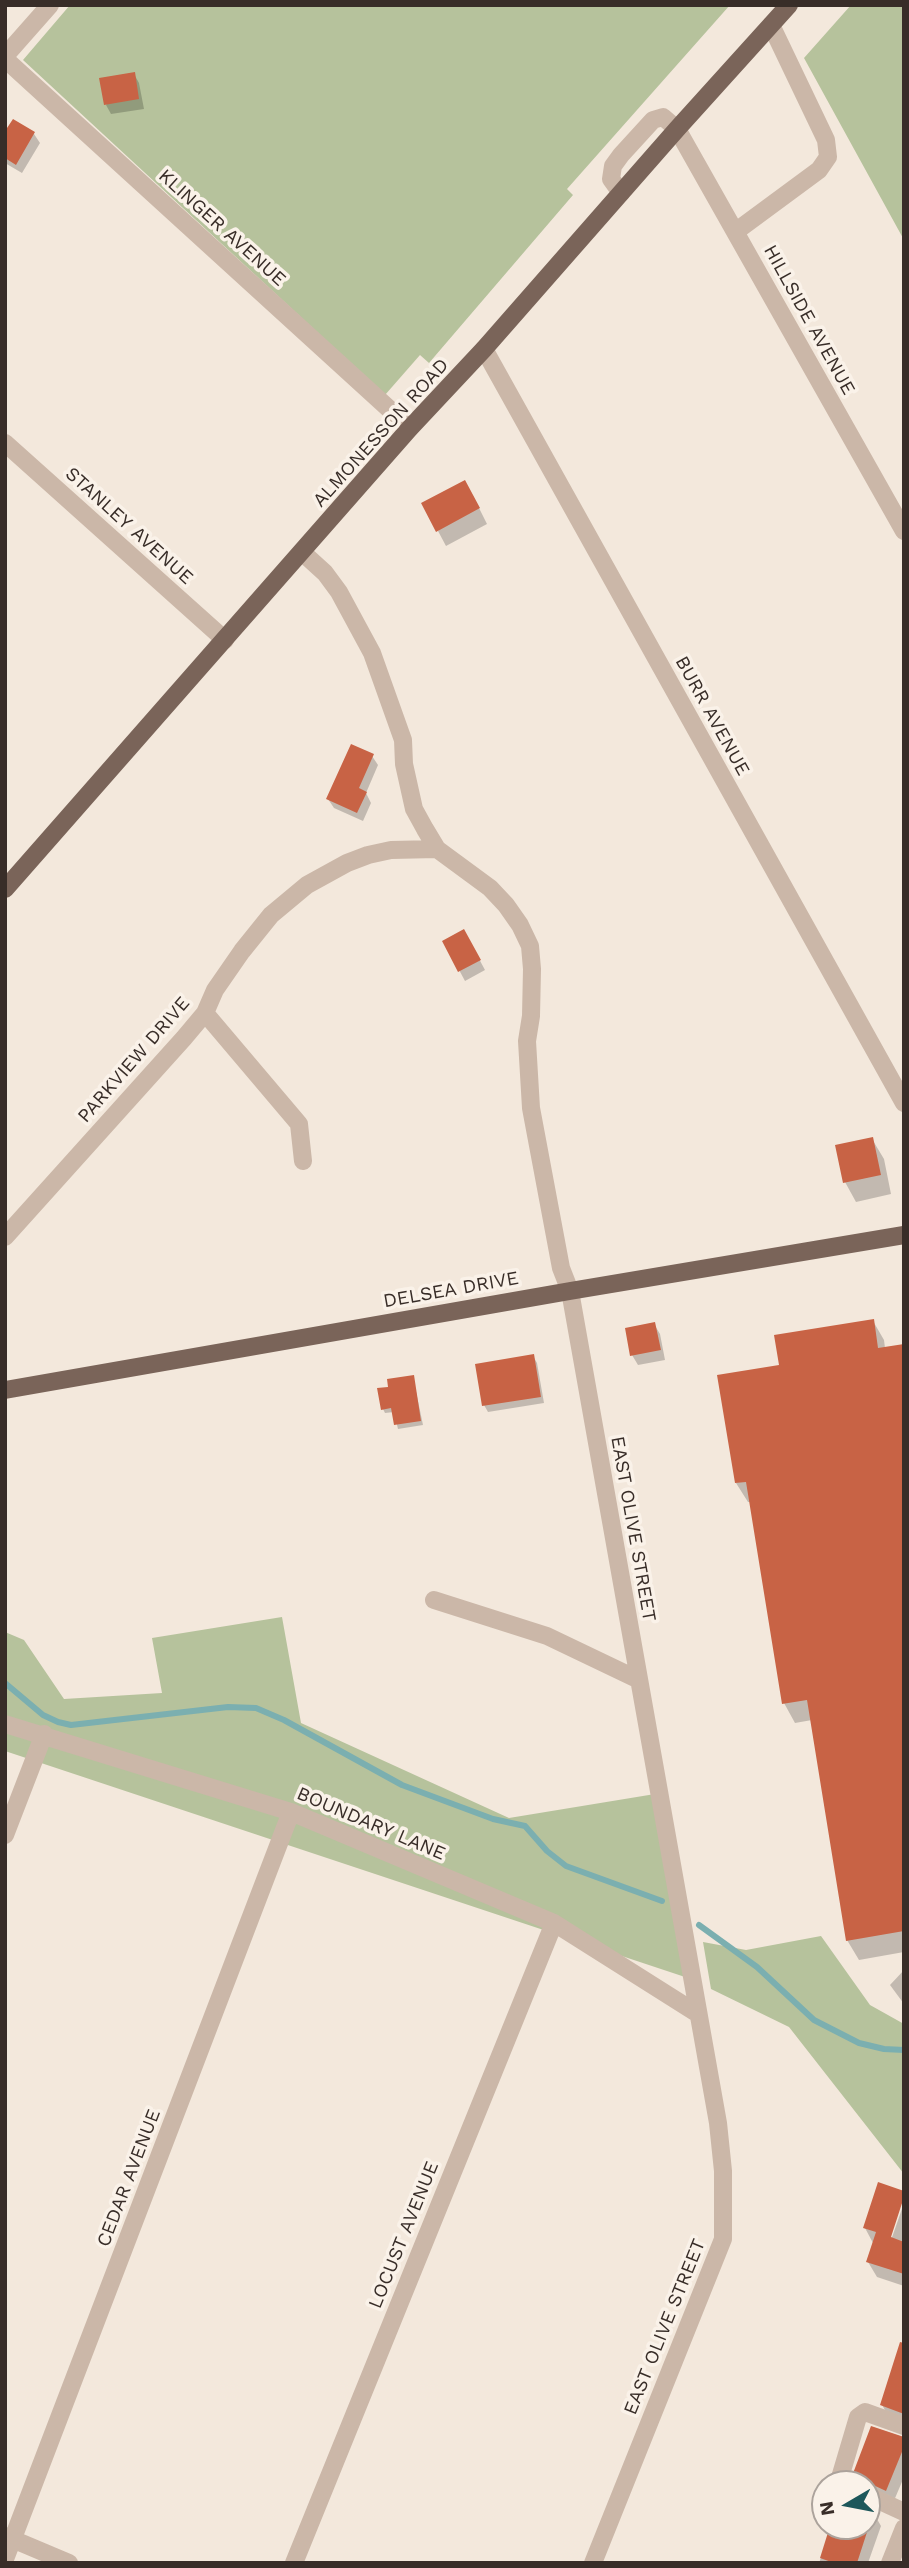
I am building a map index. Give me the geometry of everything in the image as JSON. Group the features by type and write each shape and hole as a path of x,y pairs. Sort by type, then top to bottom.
{"main road":[{"name":"ALMONESSON ROAD","path":"7,883 789,5"},
{"name":"DELSEA DRIVE","path":"5,1390 904,1235"}],"street":[{"path":"5,57 50,5"},
{"path":"736,232 819,170 828,157 825,140 771,25"},
{"name":"KLINGER AVENUE","path":"5,57 410,428"},
{"path":"621,193 611,179 613,166 621,155 653,120 663,117 677,129"},
{"name":"HILLSIDE AVENUE","path":"677,129 904,531"},
{"name":"BURR AVENUE","path":"484,349 904,1103"},
{"name":"STANLEY AVENUE","path":"5,443 225,640"},
{"name":"EAST OLIVE STREET","path":"303,552 339,592 372,653 403,740 404,764 414,809 438,849 491,888 520,925 530,946 531,1016 527,1041 531,1108 561,1268 569,1291 718,2123 723,2171 723,2239 593,2563"},
{"name":"PARKVIEW DRIVE","path":"5,1237 205,1013 215,990 271,915 326,873 368,855 391,850 438,849"},
{"path":"205,1013 299,1125 303,1161"},
{"path":"434,1601 547,1636 639,1680"},
{"name":"BOUNDARY LANE","path":"5,1724 291,1812 554,1923 698,2014"},
{"path":"5,1835 44,1734"},
{"name":"CEDAR AVENUE","path":"5,2558 9,2537 291,1812"},
{"name":"LOCUST AVENUE","path":"294,2563 554,1923"},
{"path":"842,2470 858,2417 866,2412 904,2426"},
{"path":"881,2501 904,2512"},
{"path":"890,2563 904,2528"},
{"path":"9,2537 69,2563"}],"green space":[{"path":"70,5 730,5 567,189 573,195 429,363 420,355 385,395 23,60"},
{"path":"851,5 904,5 904,240 804,58"},
{"path":"282,1617 301,1723 509,1818 655,1794 685,1977 5,1751 5,1632 24,1640 64,1699 162,1693 152,1638"},
{"path":"821,1936 870,2005 904,2024 904,2174 789,2027 711,1989 703,1942 746,1950"}],"building":[{"path":"135,72 139,99 104,105 99,78"},
{"path":"13,119 35,132 16,165 5,158 5,131"},
{"path":"465,480 480,508 436,532 421,503"},
{"path":"351,744 374,754 359,788 367,792 357,813 326,799"},
{"path":"464,929 481,960 458,972 442,941"},
{"path":"873,1137 881,1175 843,1183 835,1145"},
{"path":"874,1319 878,1348 904,1344 904,1931 846,1941 807,1700 782,1704 746,1482 735,1483 717,1375 779,1365 774,1335"},
{"path":"655,1322 661,1350 630,1356 625,1328"},
{"path":"534,1354 541,1397 482,1406 475,1364"},
{"path":"414,1375 421,1421 394,1425 391,1408 381,1410 377,1388 388,1387 387,1379"},
{"path":"878,2182 904,2191 891,2237 904,2242 904,2274 866,2262 876,2232 863,2228"},
{"path":"900,2342 904,2343 904,2414 880,2405"},
{"path":"871,2426 904,2437 904,2447 886,2491 881,2489 881,2470 854,2470"},
{"path":"826,2540 864,2540 857,2563 834,2563 820,2558"}],"waterway":[{"path":"5,1683 43,1715 71,1725 228,1707 256,1708 284,1720 402,1785 493,1819 525,1826 547,1851 566,1866 662,1901"},
{"path":"699,1925 757,1967 814,2020 859,2043 904,2050"}]}
